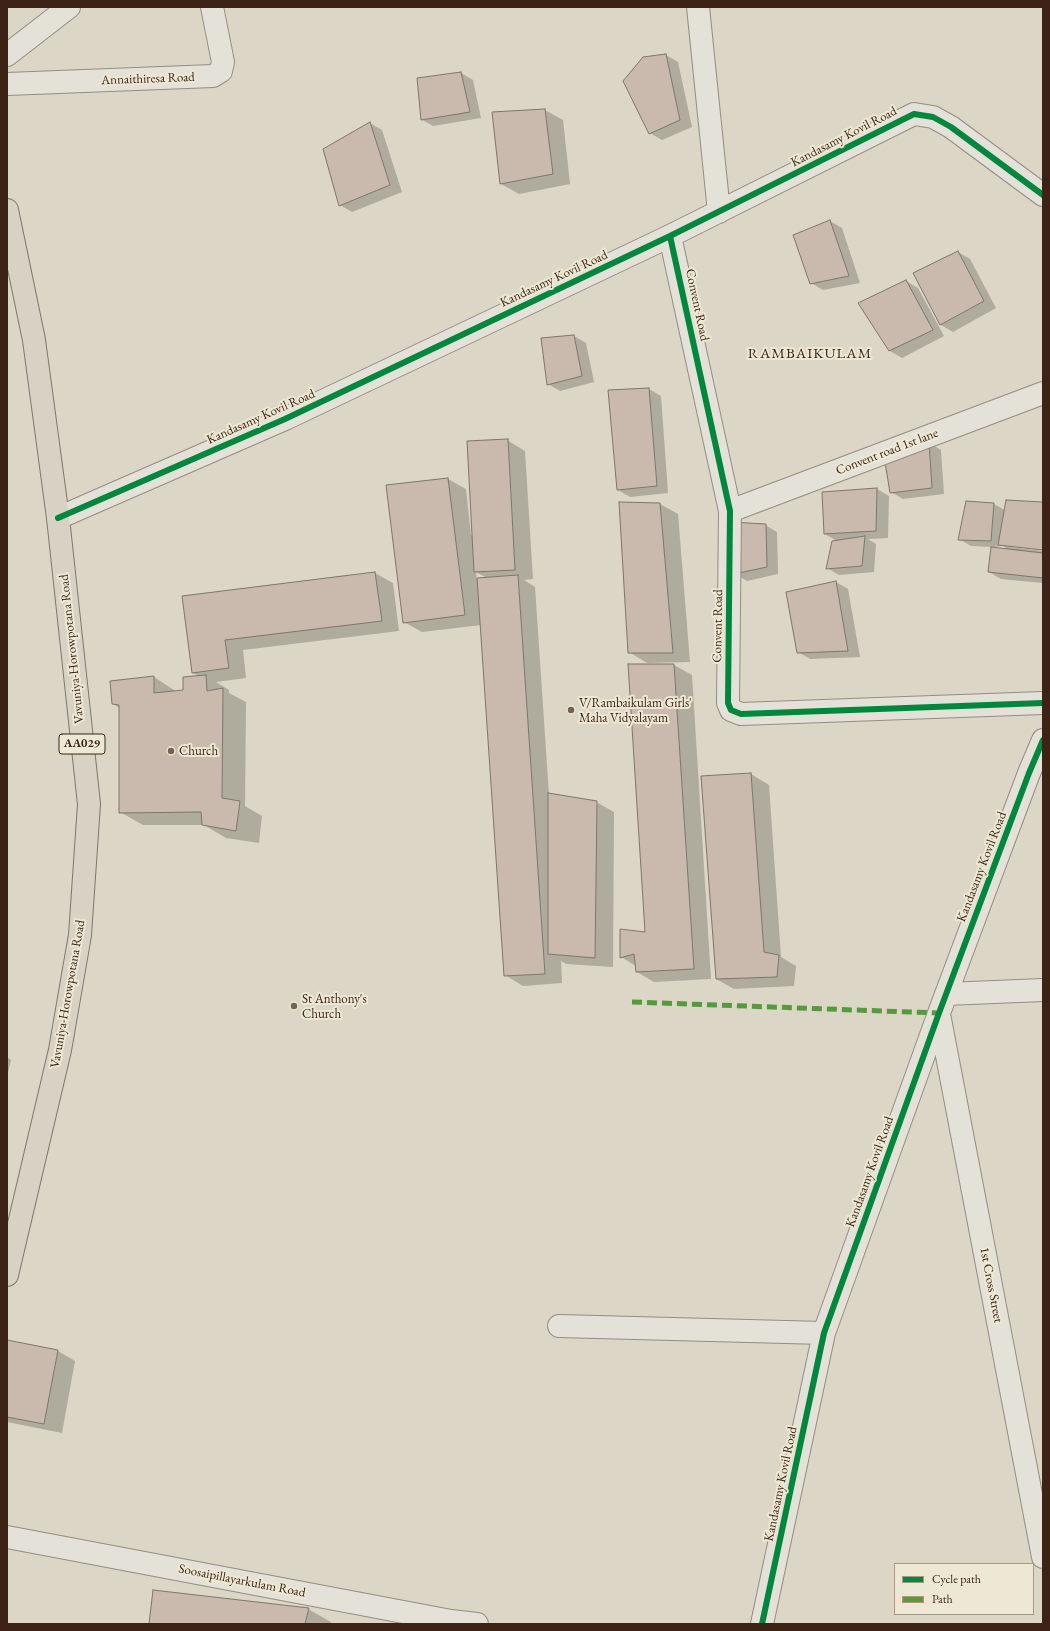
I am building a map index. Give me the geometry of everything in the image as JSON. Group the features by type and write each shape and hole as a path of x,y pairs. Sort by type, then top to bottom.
{"highway":[{"name":"Vavuniya-Horowpotana Road","path":"7,210 34,340 58,518 89,804 80,935 60,1050 7,1275"}],"street":[{"path":"7,55 70,7"},
{"name":"Annaithiresa Road","path":"7,84 213,76 221,71 223,62 212,7"},
{"path":"698,7 719,212"},
{"name":"Kandasamy Kovil Road","path":"58,518 285,419 670,236 914,114 933,117 951,127 1043,195"},
{"name":"Convent Road","path":"670,236 730,511 728,702 731,710 741,714 1043,703"},
{"name":"Convent road 1st lane","path":"730,511 1043,393"},
{"name":"Kandasamy Kovil Road","path":"762,1624 824,1333 942,1003 1036,773 1043,740"},
{"path":"942,1003 1043,990"},
{"name":"1st Cross Street","path":"942,1003 1043,1557"},
{"path":"559,1326 824,1333"},
{"name":"Soosaipillayarkulam Road","path":"7,1537 451,1622 477,1624"}],"building":[{"path":"666,54 680,120 649,134 623,81 643,57"},
{"path":"461,72 470,112 421,120 417,78"},
{"path":"545,109 553,174 500,184 492,112"},
{"path":"370,122 390,185 339,206 323,149"},
{"path":"830,220 849,276 810,284 793,235"},
{"path":"958,251 984,301 940,325 913,273"},
{"path":"906,280 933,330 889,351 858,303"},
{"path":"574,335 582,376 547,385 541,338"},
{"path":"649,388 657,486 617,490 608,390"},
{"path":"508,439 515,570 474,572 467,441"},
{"path":"929,442 932,488 890,493 884,456"},
{"path":"448,478 465,615 403,623 386,485"},
{"path":"877,488 876,531 824,534 822,492"},
{"path":"1006,500 1043,502 1043,550 998,545"},
{"path":"966,501 994,503 991,541 958,540"},
{"path":"619,502 660,503 673,653 628,653"},
{"path":"730,522 766,524 767,567 734,574"},
{"path":"865,536 862,566 826,569 832,541"},
{"path":"991,547 1043,553 1043,578 988,572"},
{"path":"375,572 382,621 225,640 229,668 192,673 182,596"},
{"path":"518,575 545,974 504,976 477,578"},
{"path":"836,581 848,651 797,653 786,592"},
{"path":"628,664 674,664 694,969 636,972 634,954 620,958 620,929 645,932"},
{"name":"Church","path":"206,675 207,691 223,688 222,798 240,801 236,831 202,825 201,812 119,813 119,705 112,704 110,681 154,676 154,693 183,690 183,677"},
{"path":"751,773 764,952 779,955 777,977 716,979 701,776"},
{"path":"548,793 597,801 595,958 548,954"},
{"path":"7,1340 58,1350 44,1424 7,1417"},
{"path":"153,1590 309,1608 305,1624 149,1624"}],"marked path":[{"path":"632,1002 939,1013"}],"cycle path":[{"path":"58,518 285,419 670,236 914,114 933,117 951,127 1043,195"},
{"path":"670,236 730,511 728,703 731,710 741,714 1043,703"},
{"path":"762,1624 824,1333 939,1013 1029,773 1043,740"}],"place":[{"name":"V/Rambaikulam Girls' Maha Vidyalayam","path":"571,710"},
{"name":"Church","path":"171,751"},
{"name":"St Anthony's Church","path":"294,1006"}],"district":[{"name":"RAMBAIKULAM","path":"810,354"}]}
